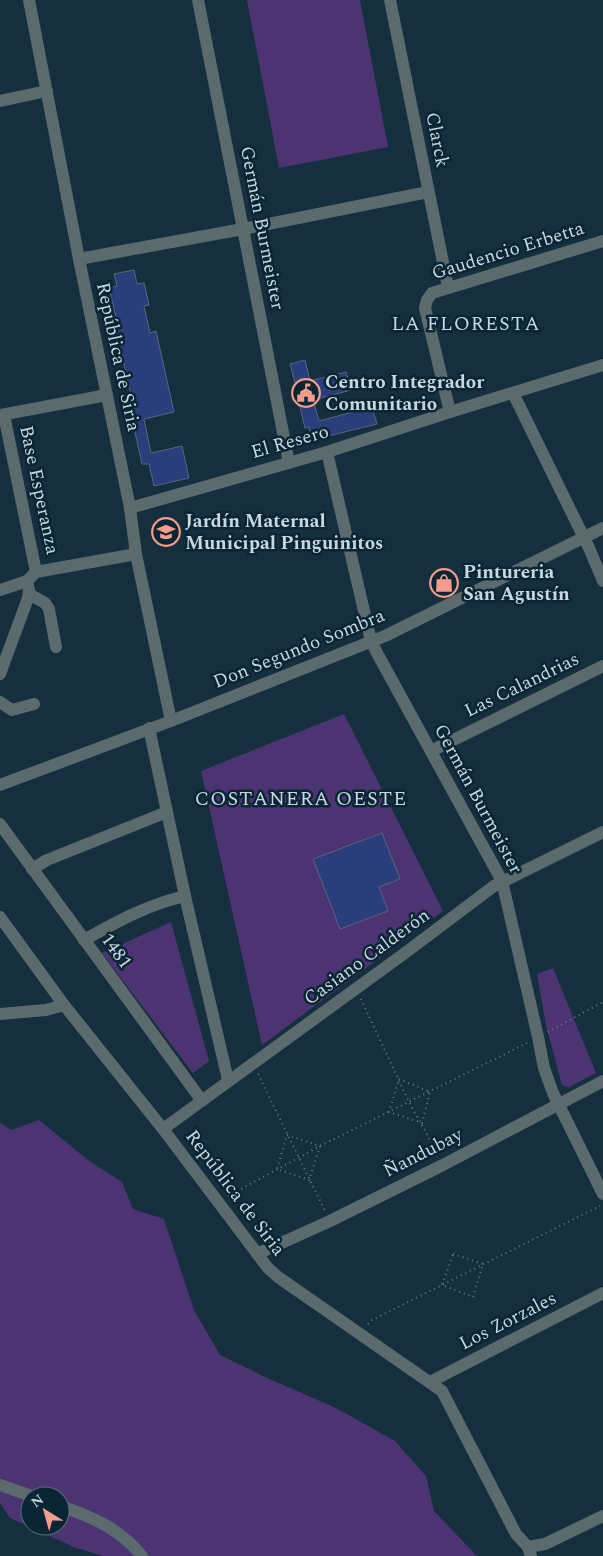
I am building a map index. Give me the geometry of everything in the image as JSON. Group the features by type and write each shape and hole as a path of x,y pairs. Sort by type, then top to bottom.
{"street":[{"name":"República de Siria","path":"29,0 78,259 130,508 136,554 171,721"},
{"name":"Germán Burmeister","path":"198,0 289,463"},
{"name":"Clarck","path":"390,0 448,287"},
{"path":"0,101 46,91"},
{"path":"78,259 244,229 428,192"},
{"name":"Gaudencio Erbetta","path":"450,412 426,308 427,300 432,293 603,241"},
{"name":"El Resero","path":"130,508 327,452 603,365"},
{"path":"513,393 603,581"},
{"path":"2,415 107,395"},
{"name":"Base Esperanza","path":"2,415 36,572"},
{"name":"Germán Burmeister","path":"327,452 371,641 502,881 544,1068 558,1104 603,1194"},
{"name":"Don Segundo Sombra","path":"0,785 171,721 371,641 603,528"},
{"path":"0,674 28,588 36,572 136,554"},
{"path":"0,590 28,588 45,603 49,609 56,647"},
{"name":"Las Calandrias","path":"431,751 603,666"},
{"path":"0,702 12,710 34,704"},
{"path":"149,728 185,896 228,1080"},
{"path":"32,869 48,860 167,812"},
{"name":"1481","path":"0,824 202,1101"},
{"name":"Casiano Calderón","path":"163,1129 502,881 603,832"},
{"path":"84,940 140,910 161,901 185,896"},
{"name":"República de Siria","path":"0,917 64,1005 163,1129 268,1268 278,1277 442,1391 516,1534 530,1552"},
{"path":"0,1014 46,1010 64,1005"},
{"name":"Ñandubay","path":"257,1254 330,1221 443,1165 603,1081"},
{"name":"Los Zorzales","path":"430,1382 603,1294"},
{"path":"0,1486 20,1492"},
{"path":"70,1510 98,1520 134,1546 142,1556"},
{"path":"530,1552 534,1548 603,1516"}],"path":[{"path":"359,995 400,1079 409,1102 443,1165"},
{"path":"217,1202 320,1146 430,1092 603,1002"},
{"path":"257,1072 330,1221"},
{"path":"400,1079 430,1092"},
{"path":"388,1112 400,1079"},
{"path":"422,1123 430,1092"},
{"path":"388,1112 422,1123"},
{"path":"287,1135 320,1146"},
{"path":"277,1169 287,1135"},
{"path":"309,1180 320,1146"},
{"path":"277,1169 309,1180"},
{"path":"358,1332 372,1320 603,1205"},
{"path":"442,1285 452,1254 483,1264"},
{"path":"442,1285 473,1297 483,1264"}],"shaded area":[{"path":"247,0 360,0 388,147 279,168"},
{"path":"344,714 443,911 262,1045 201,771"},
{"path":"171,922 209,1061 193,1073 102,953"},
{"path":"553,968 596,1073 569,1087 562,1085 546,1025 537,974"},
{"path":"39,1120 88,1160 122,1182 133,1209 164,1219 194,1310 220,1355 336,1408 395,1441 426,1476 434,1511 477,1556 104,1556 76,1548 50,1536 70,1536 70,1486 20,1486 20,1523 10,1518 0,1503 0,1123 11,1130"}],"building":[{"path":"134,270 137,284 144,283 149,305 144,306 150,333 156,331 174,412 144,419 151,453 182,446 189,478 154,486 149,464 142,464 131,414 135,413 109,288 117,286 114,274"},
{"path":"305,360 310,381 346,372 351,390 313,400 319,421 372,407 377,424 324,437 323,434 311,437 309,427 305,428 299,403 303,401 299,386 296,386 290,364"},
{"path":"382,833 400,879 379,887 388,911 340,929 313,859"}],"place":[{"name":"Centro Integrador Comunitario","path":"306,393"},
{"name":"Jardín Maternal Municipal Pinguinitos","path":"166,532"},
{"name":"Pintureria San Agustín","path":"444,583"}],"district":[{"name":"LA FLORESTA","path":"466,324"},
{"name":"COSTANERA OESTE","path":"301,799"}]}
